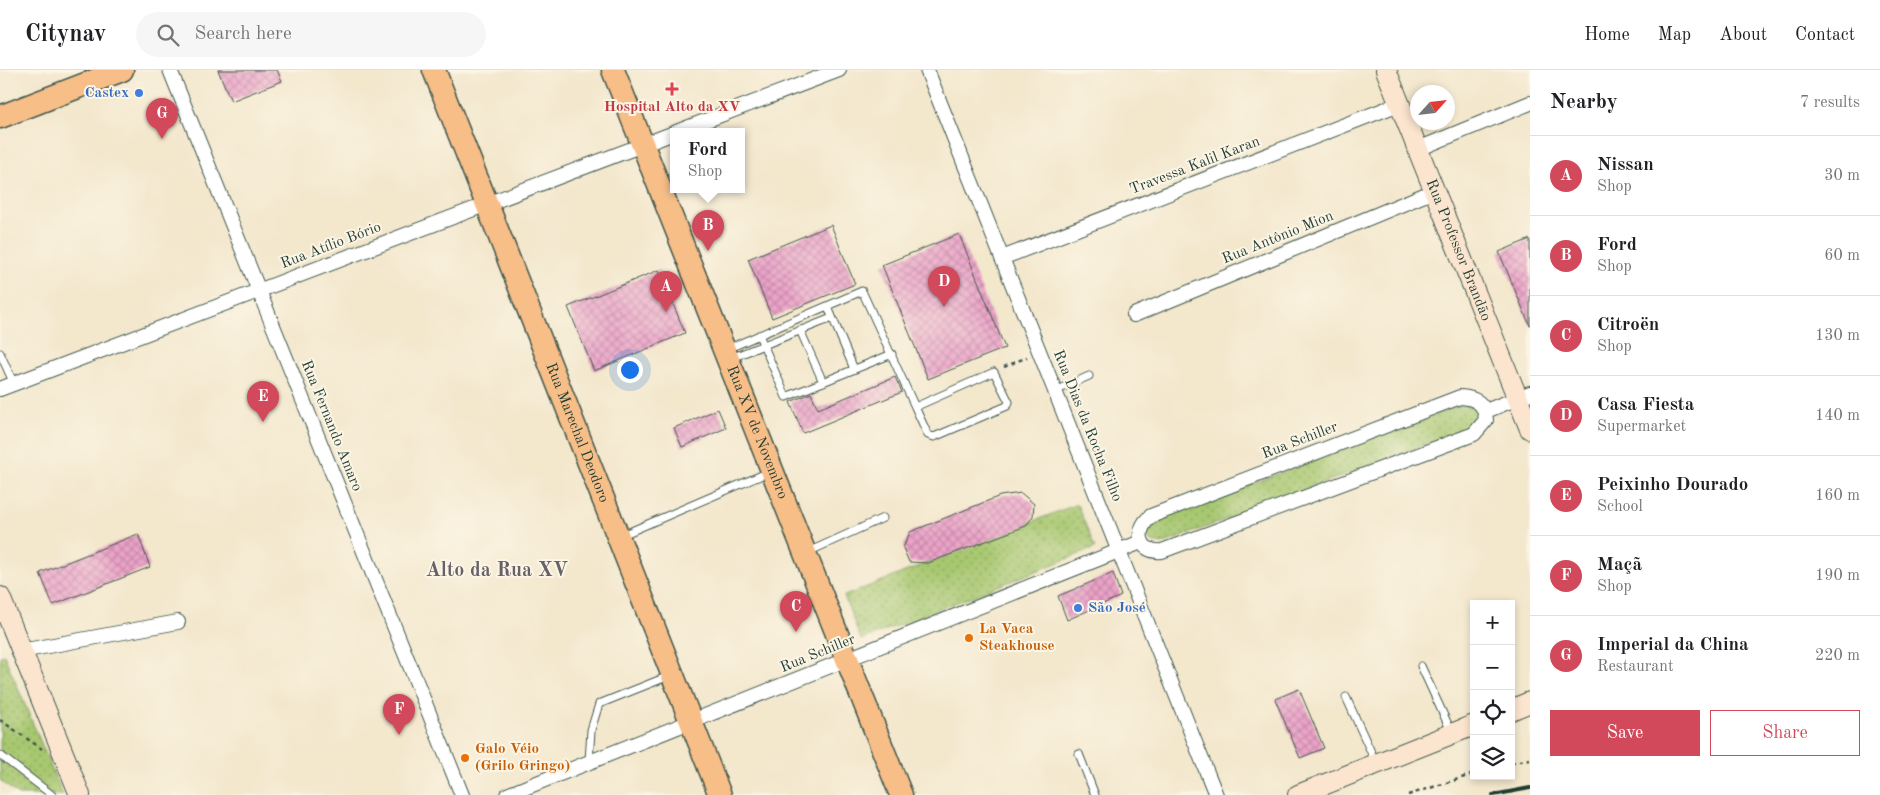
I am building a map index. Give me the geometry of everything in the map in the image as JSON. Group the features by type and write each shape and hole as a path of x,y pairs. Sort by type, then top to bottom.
{"main road":[{"path":"0,117 122,70"},
{"name":"Rua Marechal Deodoro","path":"434,70 485,204 720,795"},
{"name":"Rua XV de Novembro","path":"613,70 901,795"}],"street":[{"name":"Rua Fernando Amaro","path":"170,70 462,795"},
{"name":"Rua Atílio Bório","path":"688,128 839,70"},
{"name":"Rua Dias da Rocha Filho","path":"927,70 1216,795"},
{"name":"Rua Professor Brandão","path":"1386,70 1434,191 1524,396 1530,429"},
{"path":"1418,148 1530,103"},
{"name":"Travessa Kalil Karan","path":"1002,258 1399,104"},
{"name":"Rua Atílio Bório","path":"0,389 670,135"},
{"name":"Rua Antônio Mion","path":"1134,315 1434,191"},
{"path":"1141,542 1147,549 1162,551 1465,438 1481,428 1486,420 1486,411 1524,396"},
{"name":"Rua Schiller","path":"507,795 1141,542 1139,534 1143,522 1151,516 1460,397 1472,398 1481,403 1486,411"},
{"path":"0,597 74,780 93,795"},
{"path":"22,651 178,622"},
{"path":"1515,708 1530,702"},
{"path":"1298,795 1470,726"}],"lane":[{"path":"726,355 759,335 862,292 892,354 915,407 928,435 934,437 1007,406 1009,402 994,372 915,407"},
{"path":"828,307 854,369"},
{"path":"726,355 763,345 832,318"},
{"path":"800,330 823,382"},
{"path":"759,335 786,397 892,354"},
{"path":"0,352 14,384"},
{"path":"1055,391 1089,376"},
{"path":"618,537 772,471"},
{"path":"805,553 883,518"},
{"path":"1421,666 1452,733"},
{"path":"589,762 592,730 599,704 672,675"},
{"path":"1346,697 1376,764"},
{"path":"0,754 52,795"},
{"path":"1079,754 1095,795"}],"path":[{"path":"994,372 1039,352"},
{"path":"0,720 74,780"},
{"path":"1515,762 1530,759"},
{"path":"1408,795 1470,775"}],"green space":[{"path":"1463,404 1473,406 1478,413 1477,421 1471,427 1162,544 1152,542 1147,538 1147,529 1152,521"},
{"path":"1077,504 1095,548 861,640 844,596"},
{"path":"4,655 63,795 18,795 0,780 0,656"}],"building":[{"path":"218,70 277,70 282,81 231,101"},
{"path":"831,225 855,284 772,318 748,259"},
{"path":"959,234 1005,348 928,379 882,265"},
{"path":"1530,239 1530,326 1499,252"},
{"path":"659,270 685,333 594,371 568,307"},
{"path":"895,377 902,392 803,433 790,402 811,393 818,409"},
{"path":"718,409 726,428 682,447 674,428"},
{"path":"1021,493 1034,504 1033,516 1026,526 928,563 909,562 903,548 910,532 1000,496"},
{"path":"138,534 150,567 53,605 40,573"},
{"name":"São José","path":"1113,573 1121,596 1067,620 1058,596"},
{"path":"1299,689 1324,748 1300,758 1275,699"}],"railway":[{"path":"1493,795 1530,788"}],"place":[{"name":"Hospital Alto da XV","path":"672,89"},
{"name":"Castex","path":"139,93"},
{"name":"Imperial da China","path":"162,139"},
{"name":"Ford","path":"708,251"},
{"name":"Casa Fiesta","path":"944,307"},
{"name":"Nissan","path":"666,312"},
{"name":"Peixinho Dourado","path":"263,422"},
{"name":"São José","path":"1078,608"},
{"name":"Citroën","path":"796,632"},
{"name":"La Vaca Steakhouse","path":"969,638"},
{"name":"Maçã","path":"399,735"},
{"name":"Galo Véio (Grilo Gringo)","path":"465,758"}],"district":[{"name":"Alto da Rua XV","path":"497,571"}]}
